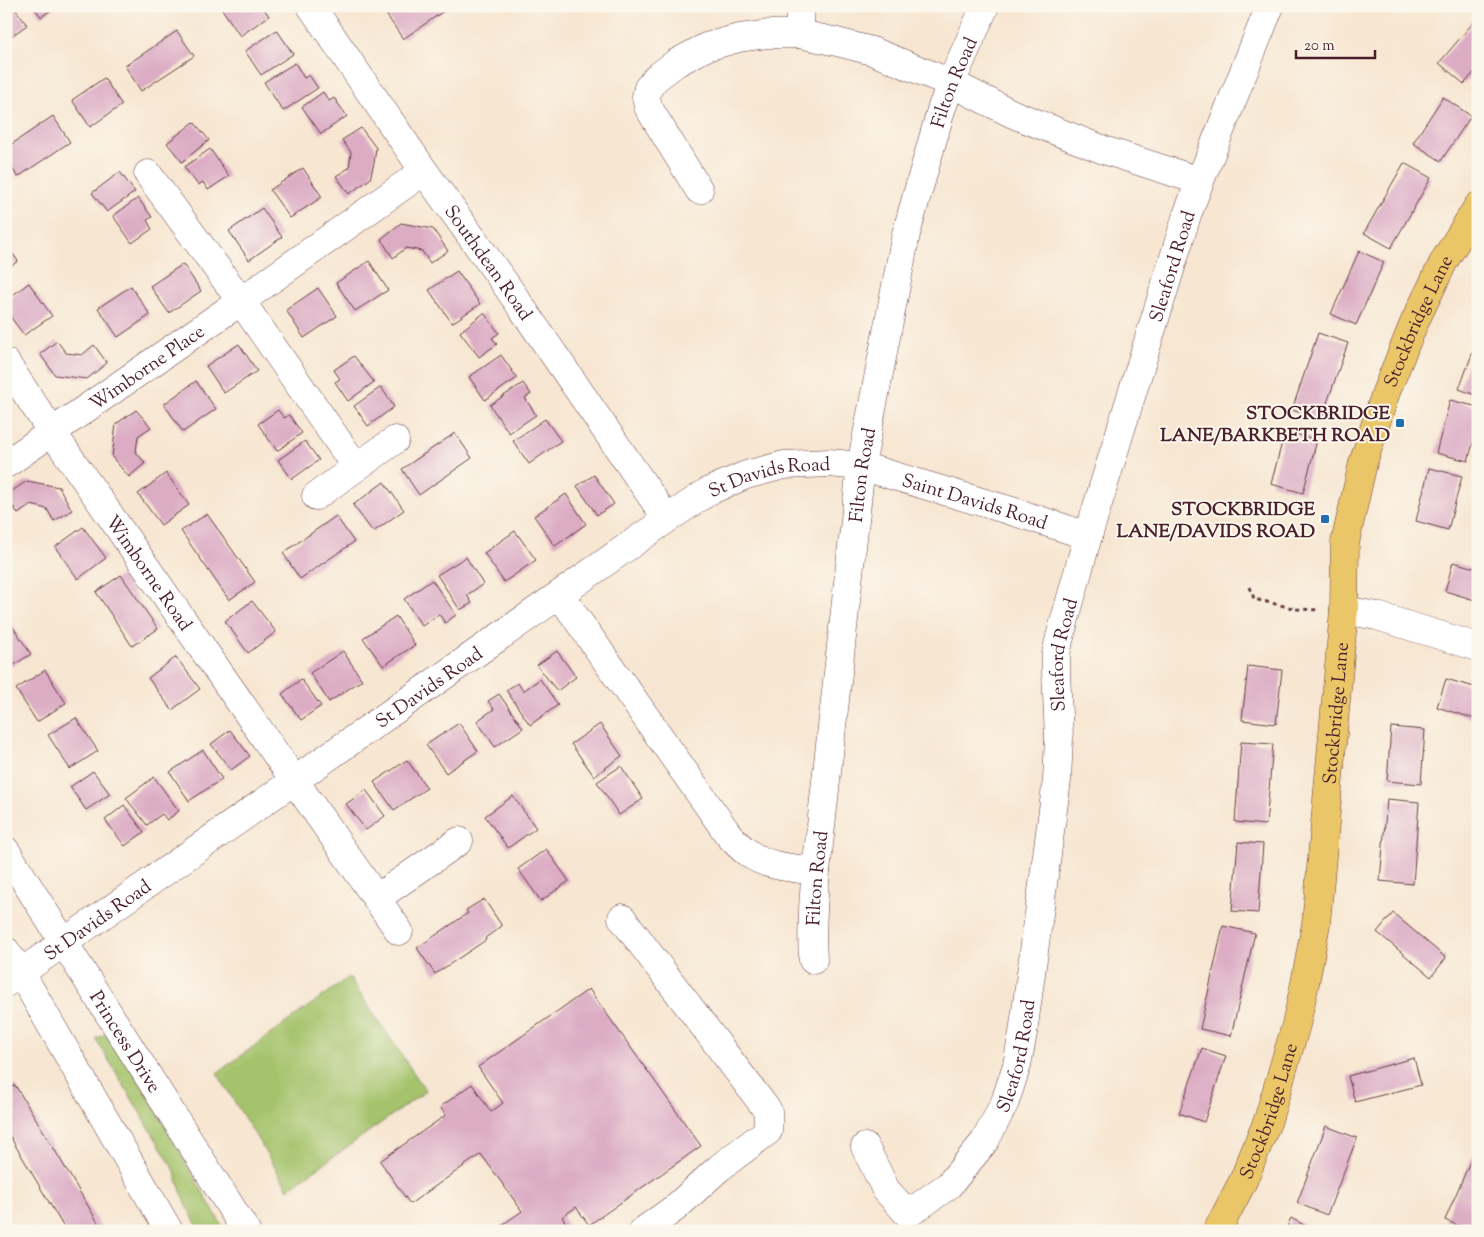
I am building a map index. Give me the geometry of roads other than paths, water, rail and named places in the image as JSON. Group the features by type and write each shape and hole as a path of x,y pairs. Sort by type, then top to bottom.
{"main road":[{"name":"Stockbridge Lane","path":"1217,1231 1243,1181 1268,1120 1296,1025 1306,983 1316,924 1344,610 1345,543 1363,463 1386,392 1414,323 1444,261 1478,206"}],"street":[{"name":"Southdean Road","path":"311,6 668,519"},
{"path":"800,6 800,34"},
{"name":"Filton Road","path":"813,960 811,940 816,871 861,466 906,234 941,110 985,6"},
{"name":"Sleaford Road","path":"865,1147 886,1190 908,1214 949,1185 985,1141 1005,1102 1017,1065 1023,1033 1057,780 1059,738 1056,654 1060,637 1088,536 1184,225 1270,6"},
{"path":"700,190 648,107 646,97 648,88 656,78 669,68 706,47 739,38 768,34 800,34 872,51 951,83 1022,118 1104,150 1200,181"},
{"name":"Wimborne Place","path":"6,464 424,171"},
{"path":"148,174 241,301 356,467"},
{"name":"Wimborne Road","path":"6,363 399,931"},
{"path":"316,496 395,440"},
{"name":"St Davids Road","path":"13,978 709,491 746,474 784,466 829,463 861,466"},
{"name":"Saint Davids Road","path":"861,466 1088,536"},
{"path":"560,595 728,834 749,854 761,860 783,866 816,871"},
{"path":"1344,610 1377,616 1478,647"},
{"path":"377,898 459,842"},
{"name":"Princess Drive","path":"6,851 246,1231"},
{"path":"622,918 768,1111 768,1131 719,1168 675,1208 642,1231"},
{"path":"6,951 13,978 170,1231"}],"place":[{"name":"STOCKBRIDGE LANE/BARKBETH ROAD","path":"1400,423"},
{"name":"STOCKBRIDGE LANE/DAVIDS ROAD","path":"1325,519"}]}
